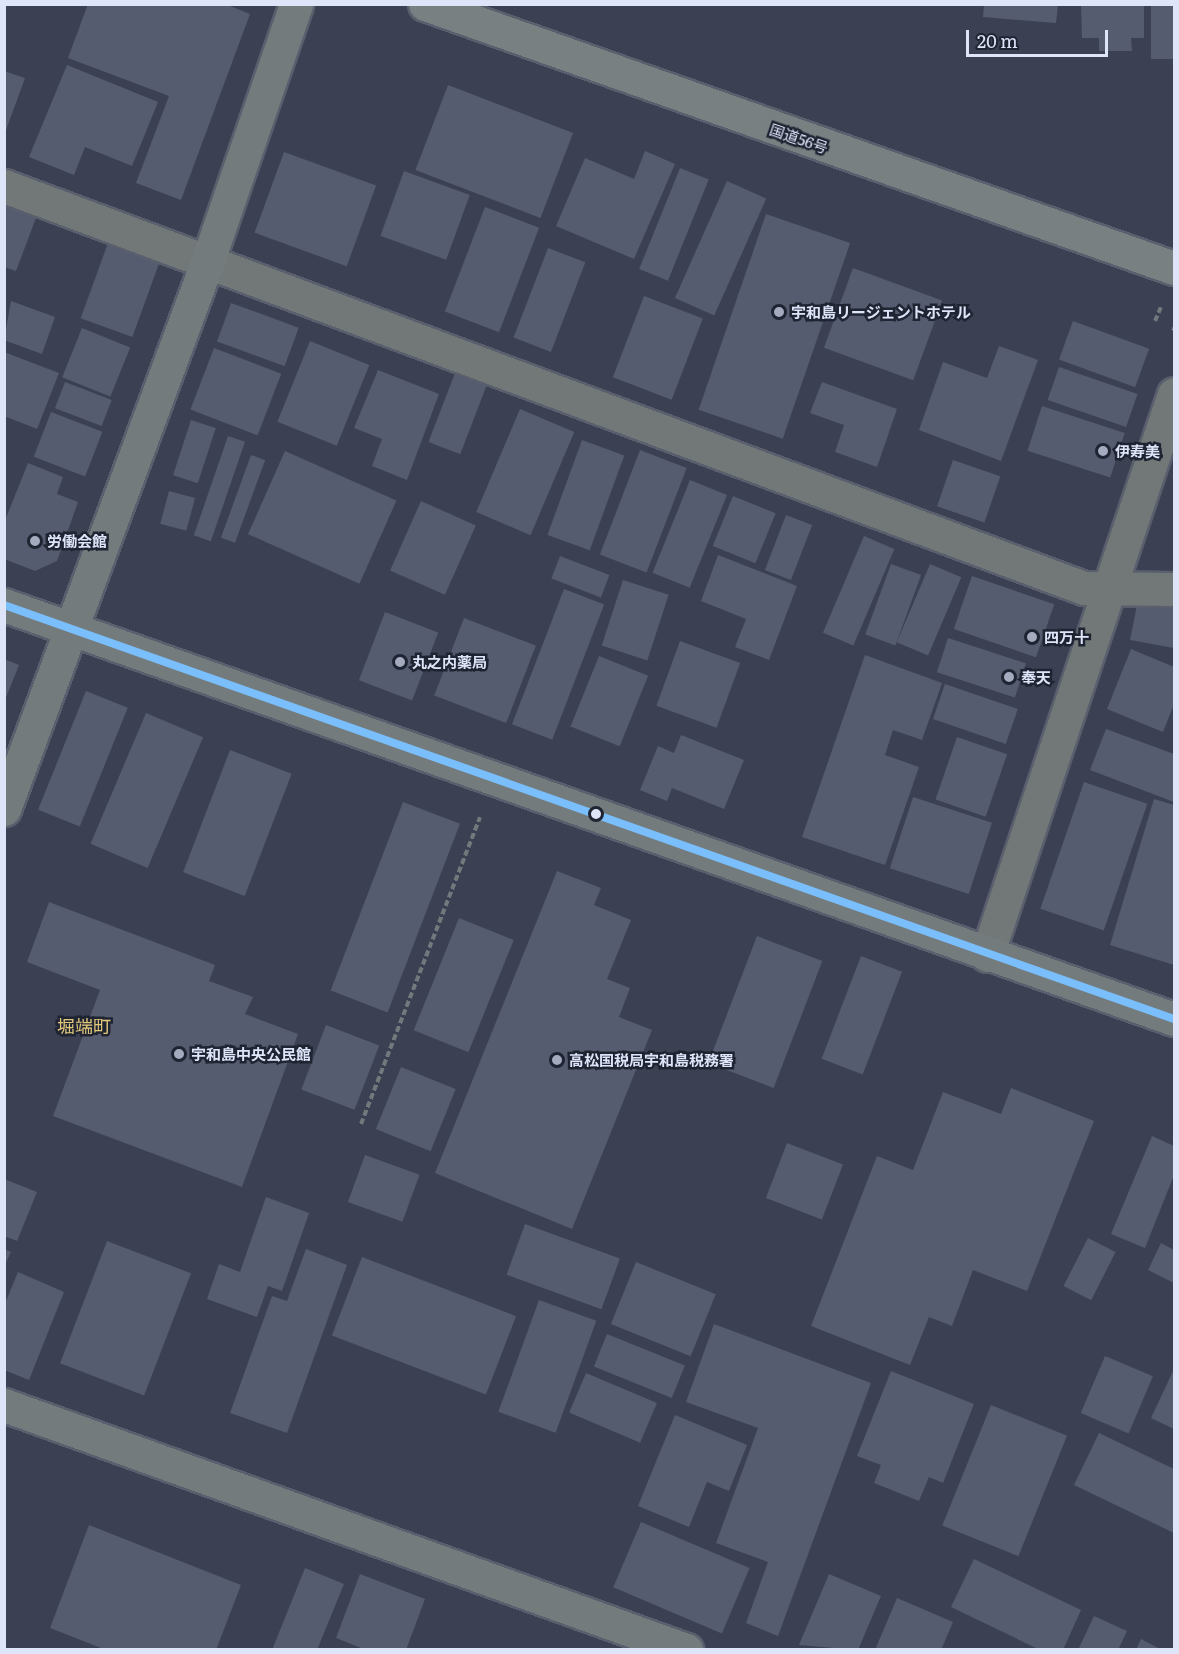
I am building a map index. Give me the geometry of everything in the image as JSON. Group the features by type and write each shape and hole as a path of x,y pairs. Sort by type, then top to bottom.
{"highway":[{"name":"国道56号","path":"425,4 1174,268"}],"street":[{"path":"4,809 69,629 207,263 296,4"},
{"path":"4,186 1084,588 1111,592 1174,589"},
{"path":"987,954 1111,592 1174,394"},
{"path":"4,605 1174,1019"},
{"path":"4,1405 686,1650"}],"path":[{"path":"361,1124 492,779"}],"building":[{"path":"88,4 225,4 250,14 181,200 136,183 169,96 68,58"},
{"path":"1081,4 1144,4 1144,38 1131,38 1132,51 1099,51 1099,38 1082,38"},
{"path":"1151,4 1174,4 1174,59 1151,59"},
{"path":"984,5 1058,5 1056,23 983,17"},
{"path":"67,65 158,102 132,166 85,147 74,175 29,157"},
{"path":"4,71 25,78 5,133 4,133"},
{"path":"448,85 573,133 540,218 415,170"},
{"path":"645,151 675,164 634,259 556,226 585,158 634,179"},
{"path":"284,152 376,186 347,266 255,233"},
{"path":"680,168 709,180 668,281 639,269"},
{"path":"404,171 470,195 446,260 380,236"},
{"path":"727,181 766,198 714,315 675,298"},
{"path":"4,198 39,210 16,271 4,267"},
{"path":"485,207 539,228 499,332 445,312"},
{"path":"766,214 850,243 783,439 699,410"},
{"path":"108,243 160,262 132,337 81,318"},
{"path":"548,248 585,262 551,352 514,338"},
{"path":"853,268 942,300 913,380 824,348"},
{"path":"644,296 703,319 672,400 613,377"},
{"path":"11,301 55,317 42,354 4,340"},
{"path":"231,303 299,328 285,366 217,342"},
{"path":"1073,321 1149,349 1135,387 1059,360"},
{"path":"82,328 130,347 110,397 62,377"},
{"path":"310,341 369,365 337,446 277,422"},
{"path":"999,346 1038,360 1001,461 919,430 943,362 987,378"},
{"path":"214,348 281,374 258,435 190,410"},
{"path":"4,352 59,373 37,429 4,416"},
{"path":"1059,367 1137,394 1126,427 1048,400"},
{"path":"378,370 439,394 407,480 372,466 382,439 354,428"},
{"path":"455,373 487,385 460,454 428,442"},
{"path":"65,382 112,400 102,426 55,408"},
{"path":"822,382 897,409 877,467 835,452 844,425 810,413"},
{"path":"1042,406 1125,433 1110,478 1027,451"},
{"path":"520,409 574,432 531,535 476,512"},
{"path":"51,412 102,432 85,477 34,457"},
{"path":"191,420 216,428 198,483 173,475"},
{"path":"228,436 245,442 211,541 194,535"},
{"path":"582,440 624,455 590,550 547,535"},
{"path":"640,450 687,468 647,572 600,555"},
{"path":"285,451 396,501 359,584 248,534"},
{"path":"251,455 265,460 235,543 221,538"},
{"path":"953,460 1000,476 984,523 937,506"},
{"path":"28,463 63,477 57,494 78,502 57,561 35,571 4,559 4,523"},
{"path":"690,480 727,495 690,588 653,573"},
{"path":"169,491 195,498 186,531 160,524"},
{"path":"733,496 776,513 755,563 713,546"},
{"path":"421,501 476,525 445,595 390,570"},
{"path":"786,515 812,525 791,580 765,570"},
{"path":"864,536 894,549 853,646 823,633"},
{"path":"718,555 797,586 769,660 735,647 746,619 701,601"},
{"path":"560,556 609,575 601,597 551,578"},
{"path":"891,564 921,575 895,645 865,634"},
{"path":"930,564 961,577 928,656 897,642"},
{"path":"972,576 1054,604 1036,657 954,629"},
{"path":"623,580 669,595 647,660 602,646"},
{"path":"564,589 604,604 552,740 512,724"},
{"path":"1138,600 1174,607 1174,648 1130,640"},
{"path":"385,612 438,632 412,701 359,680"},
{"path":"464,618 536,646 506,723 434,695"},
{"path":"948,638 1026,663 1015,698 937,672"},
{"path":"680,641 740,663 717,728 656,706"},
{"path":"1131,649 1174,667 1174,704 1163,732 1107,709"},
{"path":"865,655 942,683 922,740 893,730 885,755 919,767 885,865 802,837"},
{"path":"599,656 648,676 620,746 571,726"},
{"path":"4,659 19,665 5,700 4,700"},
{"path":"945,684 1018,709 1006,744 933,719"},
{"path":"86,691 128,708 80,827 38,810"},
{"path":"146,713 203,737 148,868 91,844"},
{"path":"1106,729 1174,754 1174,802 1090,770"},
{"path":"681,735 744,760 724,809 672,788 667,801 640,790 658,746 674,753"},
{"path":"957,737 1007,754 986,817 936,799"},
{"path":"230,750 292,774 245,896 183,872"},
{"path":"1084,782 1147,804 1104,931 1040,909"},
{"path":"913,797 992,823 969,894 890,868"},
{"path":"1154,799 1174,805 1174,965 1110,945"},
{"path":"403,802 460,824 388,1012 331,991"},
{"path":"557,871 601,888 594,905 631,920 607,979 630,988 619,1017 652,1030 572,1229 435,1173"},
{"path":"49,902 215,965 209,981 253,997 245,1014 298,1034 242,1187 53,1116 100,990 27,962"},
{"path":"459,918 514,940 468,1052 414,1030"},
{"path":"757,936 822,961 774,1088 708,1063"},
{"path":"861,956 902,972 863,1074 822,1059"},
{"path":"326,1025 379,1045 354,1110 301,1089"},
{"path":"401,1067 456,1089 431,1151 376,1129"},
{"path":"1011,1088 1094,1121 1027,1291 973,1270 952,1326 929,1317 910,1365 811,1326 877,1156 913,1170 943,1092 1001,1114"},
{"path":"1152,1136 1174,1146 1174,1175 1145,1248 1111,1234"},
{"path":"787,1143 843,1165 822,1220 766,1198"},
{"path":"365,1155 420,1175 402,1222 348,1202"},
{"path":"4,1179 37,1192 17,1241 4,1236"},
{"path":"266,1197 309,1213 282,1291 268,1286 257,1317 207,1299 219,1264 240,1272"},
{"path":"525,1224 620,1259 601,1309 507,1275"},
{"path":"1088,1238 1116,1252 1091,1300 1063,1286"},
{"path":"107,1241 191,1273 144,1396 60,1363"},
{"path":"1161,1243 1174,1250 1174,1283 1148,1270"},
{"path":"4,1249 11,1252 4,1267"},
{"path":"306,1249 347,1265 287,1433 230,1413 272,1296 287,1301"},
{"path":"362,1257 516,1316 486,1395 332,1335"},
{"path":"636,1262 716,1294 691,1356 611,1324"},
{"path":"18,1272 64,1292 29,1380 4,1370 4,1306"},
{"path":"539,1300 596,1321 556,1433 498,1412"},
{"path":"714,1324 871,1383 778,1636 746,1623 768,1562 716,1543 758,1428 686,1402"},
{"path":"607,1334 685,1365 672,1398 594,1366"},
{"path":"1105,1356 1153,1376 1129,1433 1081,1413"},
{"path":"1174,1369 1174,1429 1151,1418"},
{"path":"891,1371 974,1404 943,1483 929,1477 919,1501 874,1483 881,1465 857,1456"},
{"path":"586,1373 657,1403 640,1443 569,1413"},
{"path":"991,1405 1067,1436 1018,1556 942,1526"},
{"path":"675,1415 747,1445 729,1491 707,1482 689,1527 638,1506"},
{"path":"1099,1433 1174,1469 1174,1533 1074,1485"},
{"path":"641,1522 750,1568 722,1633 613,1587"},
{"path":"89,1525 241,1585 216,1650 106,1650 50,1628"},
{"path":"974,1559 1081,1610 1063,1650 1040,1650 951,1607"},
{"path":"305,1568 344,1584 317,1650 272,1650"},
{"path":"360,1574 425,1599 406,1650 366,1650 336,1638"},
{"path":"829,1574 881,1596 858,1650 799,1645"},
{"path":"897,1598 953,1622 941,1650 875,1650"},
{"path":"1094,1616 1127,1631 1118,1650 1078,1650"},
{"path":"1141,1639 1162,1650 1136,1650"}],"transit line":[{"path":"4,605 1174,1019"}],"place":[{"name":"宇和島リージェントホテル","path":"779,312"},
{"name":"伊寿美","path":"1103,451"},
{"name":"労働会館","path":"35,541"},
{"name":"四万十","path":"1032,637"},
{"name":"丸之内薬局","path":"400,662"},
{"name":"奉天","path":"1009,677"},
{"name":"宇和島中央公民館","path":"179,1054"},
{"name":"高松国税局宇和島税務署","path":"557,1060"}],"district":[{"name":"堀端町","path":"84,1026"}]}
